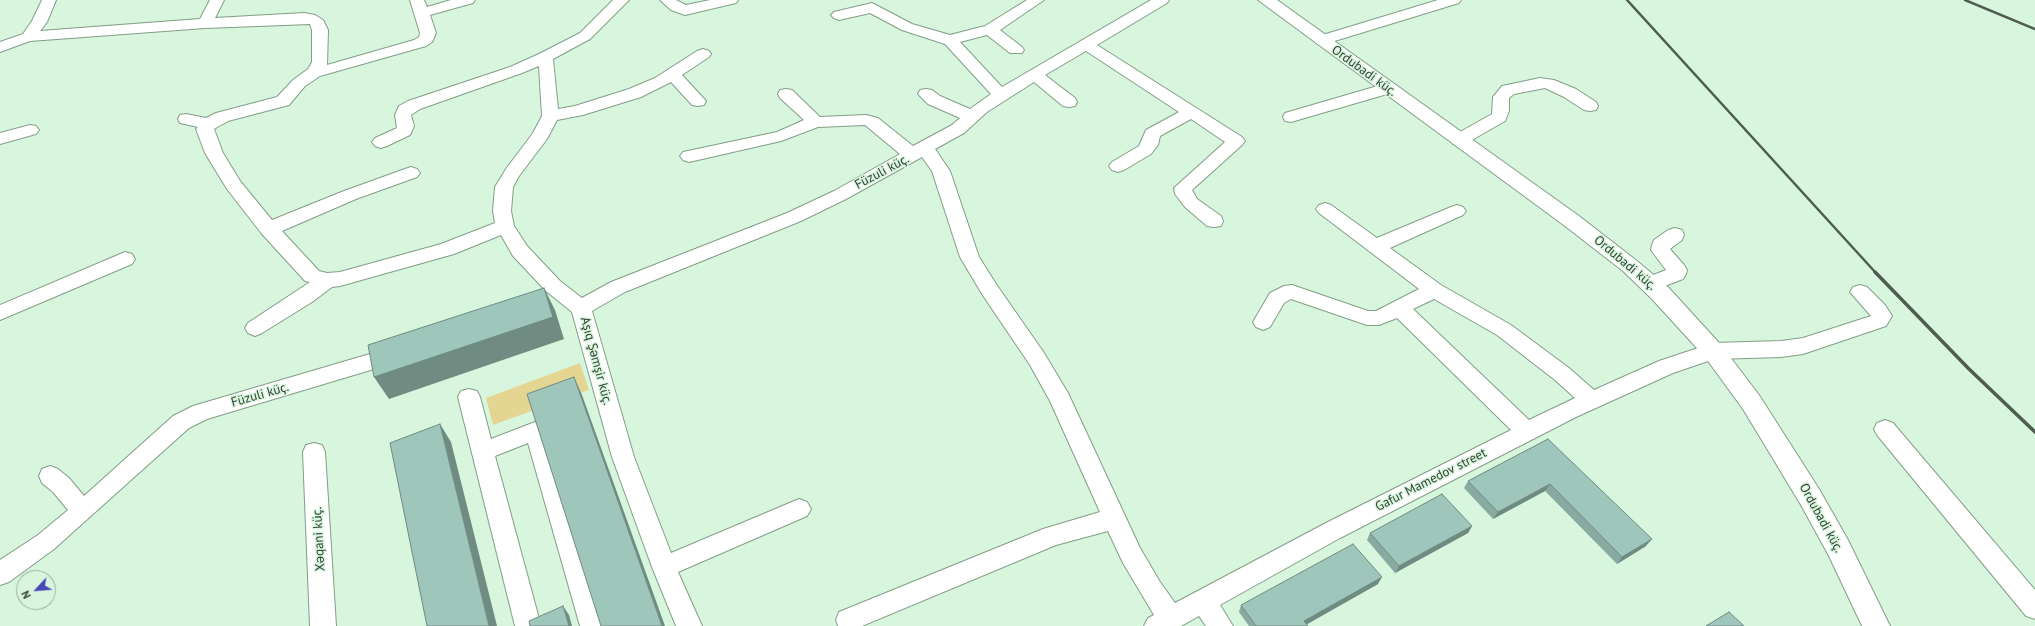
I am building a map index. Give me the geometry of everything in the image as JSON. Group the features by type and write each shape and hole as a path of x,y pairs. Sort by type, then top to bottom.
{"main road":[{"name":"Ordubadi küç.","path":"1266,0 1578,225 1650,284 1686,320 1751,402 1810,497 1838,548 1876,626"}],"street":[{"path":"28,37 38,22 49,0"},
{"path":"205,23 217,0"},
{"path":"186,119 208,124 222,117 283,101 299,83 315,72 342,66 420,43 426,39 428,33 419,7 468,0"},
{"path":"381,142 404,131 406,126 403,115 406,110 414,105 516,70 545,57 585,36 622,0"},
{"path":"667,0 676,8 685,10 693,10 731,0"},
{"path":"839,16 872,8 907,27 941,39 950,40 990,29 1038,0"},
{"name":"Füzuli küç.","path":"544,306 574,303 618,287 822,204 919,152 958,129 973,117 981,108 1001,94 1162,0"},
{"path":"1322,40 1454,0"},
{"path":"0,47 28,37 205,23 304,18 315,20 318,23 320,38 320,62 315,72"},
{"path":"990,29 1016,50"},
{"path":"950,40 990,85 1001,94"},
{"path":"1087,45 1236,141 1183,188 1184,194 1191,203 1214,221"},
{"path":"550,116 577,111 635,93 672,74 703,54"},
{"name":"Aşıq Şəmşir küç.","path":"545,57 548,74 550,116 541,135 512,173 504,187 502,199 505,226 520,251 574,303 623,457 664,567 689,626"},
{"path":"672,74 698,101"},
{"path":"1035,75 1069,102"},
{"path":"1460,140 1499,116 1501,97 1508,90 1540,83 1548,83 1570,93 1590,106"},
{"path":"1291,117 1388,88"},
{"path":"786,94 816,122"},
{"path":"926,94 934,100 973,117"},
{"path":"1118,166 1145,150 1149,145 1152,134 1160,128 1192,112"},
{"path":"689,156 780,136 816,122 860,120 872,122 919,152 941,171 970,257 1037,359 1060,399 1114,519 1131,555 1151,590 1164,622"},
{"path":"208,124 205,132 214,153 233,185 269,229 312,276 327,280 340,279 447,249 505,226"},
{"path":"0,140 30,130"},
{"path":"269,229 350,195 411,173"},
{"path":"1325,209 1434,290 1504,330 1562,374 1591,400"},
{"path":"1376,246 1457,211"},
{"path":"1650,284 1676,274 1677,270 1660,250 1661,245 1675,235"},
{"path":"0,313 125,259"},
{"path":"256,328 305,297 327,280"},
{"path":"1262,322 1277,298 1284,292 1292,292 1367,318 1379,318 1434,290"},
{"name":"Gafur Mamedov street","path":"1164,622 1332,531 1591,400 1666,367 1712,351 1781,349 1803,346 1879,321 1882,316 1860,292"},
{"path":"1399,308 1527,432"},
{"name":"Füzuli küç.","path":"0,574 46,542 83,512 169,431 181,422 201,412 338,373 416,348"},
{"path":"469,397 528,626"},
{"path":"1885,429 2035,608"},
{"path":"483,451 535,431 593,626"},
{"name":"Xəqani küç.","path":"314,452 318,624"},
{"path":"50,476 61,485 83,512"},
{"path":"664,567 800,509"},
{"path":"848,620 1050,536 1114,519"},
{"path":"1202,601 1220,626"}],"shaded area":[{"path":"580,363 589,390 493,425 486,398"}],"building":[{"path":"544,288 553,317 374,377 368,345"},
{"path":"574,377 662,626 601,626 527,394"},
{"path":"440,424 489,626 427,626 390,443"},
{"path":"1548,439 1652,539 1622,557 1550,484 1498,512 1468,481"},
{"path":"1442,494 1472,526 1399,566 1370,533"},
{"path":"1353,544 1382,577 1304,621 1308,626 1256,626 1241,605"},
{"path":"563,606 569,626 530,626 529,621"},
{"path":"1729,612 1744,626 1706,626"}],"railway":[{"path":"1627,0 1876,273"},
{"path":"1965,0 2035,29"},
{"path":"1875,272 1969,369 2035,432"}]}
